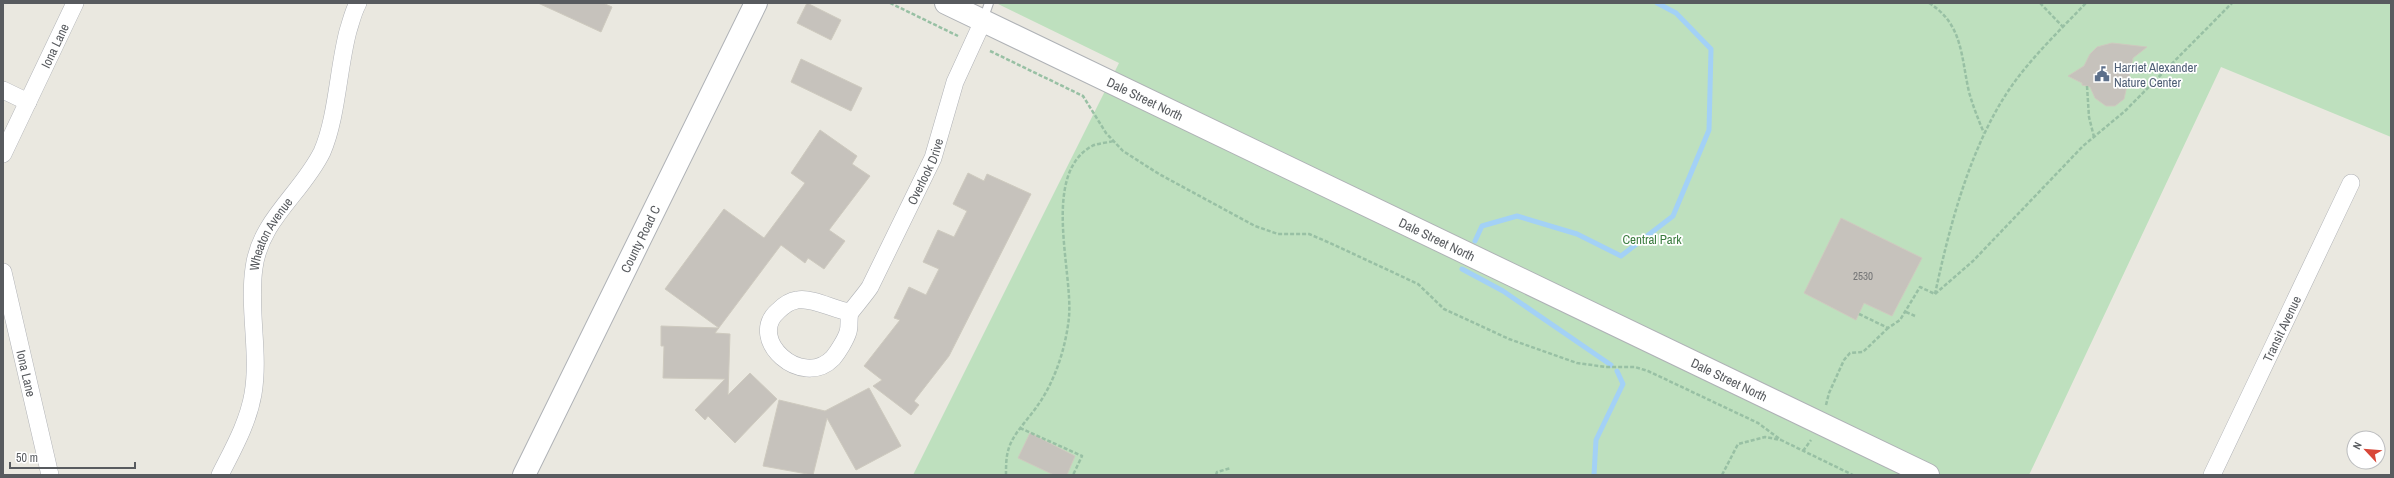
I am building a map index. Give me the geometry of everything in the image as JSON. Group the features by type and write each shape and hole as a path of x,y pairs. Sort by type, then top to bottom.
{"main road":[{"name":"County Road C","path":"524,475 756,3"},
{"name":"Dale Street North","path":"946,3 986,12 1928,475"}],"street":[{"name":"Iona Lane","path":"3,154 75,3"},
{"name":"Wheaton Avenue","path":"220,475 242,430 253,393 255,372 252,288 258,247 265,231 308,176 322,152 331,125 340,58 358,3"},
{"name":"Overlook Drive","path":"850,312 862,300 870,287 927,173 955,82 986,12"},
{"path":"3,90 28,102"},
{"name":"Transit Avenue","path":"2212,475 2351,183"},
{"name":"Iona Lane","path":"3,272 50,475"},
{"path":"797,300 813,301 834,310 850,312 848,332 833,358 822,365 808,369 792,364 779,355 771,344 769,330 774,315 784,305 797,300"}],"path":[{"path":"890,3 961,37"},
{"path":"1929,3 1945,16 1955,29 1961,47 1973,106 1984,133"},
{"path":"2040,3 2063,27"},
{"path":"1935,294 1947,237 1984,133 2013,84 2086,3"},
{"path":"1935,294 1973,261 2083,146 2125,111 2232,3"},
{"path":"990,51 1083,96 1093,115 1113,141 1123,151 1159,174 1256,226 1278,234 1309,234 1316,237 1418,284 1444,309 1509,339 1577,363 1606,367 1635,367 1648,371 1758,423 1781,440 1853,475"},
{"path":"2087,86 2089,117 2094,137"},
{"path":"1006,475 1008,450 1020,428 1038,405 1058,364 1069,317 1062,226 1065,189 1076,159 1093,145 1113,141"},
{"path":"1826,408 1829,393 1844,360 1850,353 1863,352 1888,328 1900,320 1920,287 1935,294"},
{"path":"1906,312 1915,316"},
{"path":"1860,314 1888,328"},
{"path":"1020,428 1082,456 1073,475"},
{"path":"1803,451 1814,436"},
{"path":"1722,475 1738,444 1765,437 1781,440"},
{"path":"1216,475 1217,472 1231,468"}],"green space":[{"name":"Central Park","path":"996,3 2391,3 2391,137 2221,67 2029,475 913,475 1119,63"}],"building":[{"path":"538,3 603,3 612,7 601,32"},
{"path":"807,3 841,20 831,40 797,23"},
{"name":"Harriet Alexander Nature Center","path":"2112,43 2147,47 2133,58 2124,99 2115,106 2106,106 2095,98 2090,87 2082,85 2082,83 2068,76 2084,66 2090,54 2097,47"},
{"path":"801,59 862,88 851,111 791,82"},
{"path":"820,130 857,156 852,164 870,176 829,230 845,241 824,269 808,258 805,263 781,245 719,328 665,289 724,209 764,238 805,183 791,173"},
{"path":"968,173 984,181 987,174 1031,194 949,356 914,401 919,405 911,415 873,386 882,380 864,366 900,320 894,318 909,287 926,295 939,269 923,262 938,230 954,237 967,211 953,204"},
{"path":"1841,218 1922,258 1892,316 1864,303 1856,320 1804,293"},
{"path":"661,326 719,328 715,333 730,334 728,395 750,373 777,399 735,443 708,416 705,420 695,410 725,379 663,378 664,346 661,346"},
{"path":"869,388 901,446 856,470 827,418 813,475 763,466 779,400 825,411"},
{"path":"1030,433 1075,456 1067,475 1054,475 1018,458"}],"waterway":[{"path":"1475,241 1482,226 1517,216 1577,234 1621,256 1673,216 1709,130 1711,49 1676,13 1657,3"},
{"path":"1462,269 1503,291 1611,365"},
{"path":"1594,475 1596,440 1623,384 1617,371"}],"place":[{"name":"Harriet Alexander Nature Center","path":"2102,74"}]}
